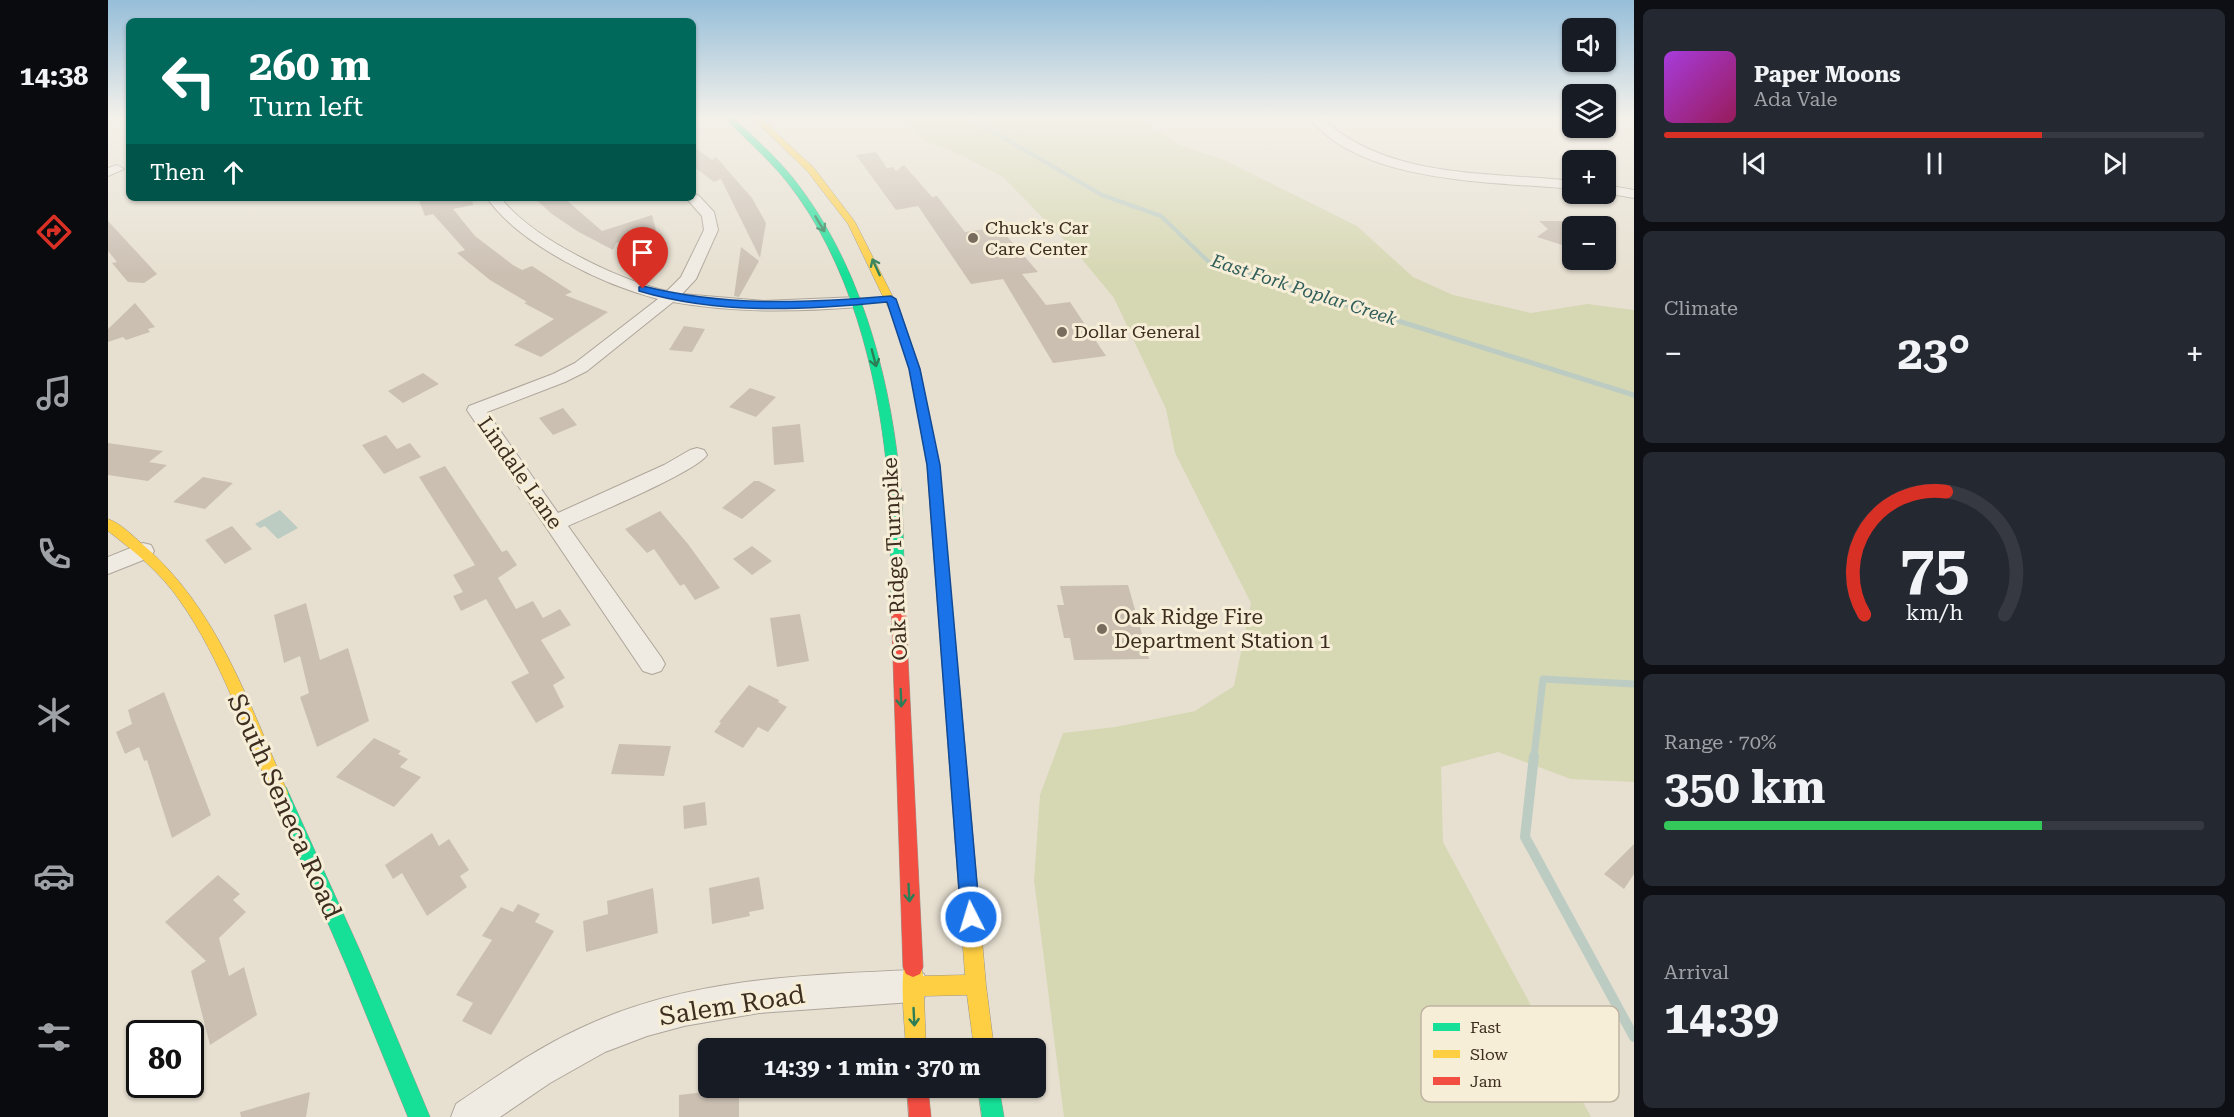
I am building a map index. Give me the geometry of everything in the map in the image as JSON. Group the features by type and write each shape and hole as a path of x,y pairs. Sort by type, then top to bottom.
{"main road":[{"name":"Oak Ridge Turnpike","path":"780,169 809,206 831,241 874,300 915,369 930,439 943,645 983,1038"},
{"name":"Oak Ridge Turnpike","path":"809,169 834,197 871,256 877,367 893,471 915,1038"},
{"name":"South Seneca Road","path":"108,524 143,551 191,605 215,648 354,960 419,1117"},
{"path":"899,645 919,645"},
{"path":"912,986 976,985"},
{"path":"919,1098 920,1117"},
{"path":"990,1098 993,1117"}],"street":[{"path":"1429,169 1562,184"},
{"path":"1616,191 1634,194"},
{"path":"497,201 514,220 547,244 620,280 670,297 762,306 874,300"},
{"path":"670,297 688,279 711,230 709,215 696,201"},
{"name":"Lindale Lane","path":"652,664 476,410 559,378 581,367 670,297"},
{"path":"555,523 671,470 697,454"},
{"path":"108,566 143,551"},
{"name":"Salem Road","path":"470,1117 506,1091 592,1040 672,1010 794,992 912,986"}],"green space":[{"path":"988,169 1242,169 1357,226 1413,277 1453,295 1531,313 1587,304 1634,310 1634,782 1571,779 1498,752 1441,767 1443,842 1531,1006 1421,1006 1421,1102 1583,1102 1591,1117 1064,1117 1034,880 1040,795 1063,733 1115,727 1195,711 1234,686 1251,603 1175,453 1166,409 1114,298 1076,252 1003,177"}],"shaded area":[{"path":"280,510 298,528 278,539 265,526 260,528 255,524"}],"building":[{"path":"697,169 727,169 752,198 766,223 760,258 721,179 714,182"},
{"path":"866,169 896,171 908,169 932,197 937,196 965,232 999,227 1038,272 1022,274 1046,305 1070,302 1106,356 1053,363 1003,279 971,284 918,206 896,210"},
{"path":"419,201 472,201 473,205 453,209 475,236 513,265 522,270 532,266 572,292 565,295 608,312 541,357 514,345 554,319 524,303 527,302 490,280 457,253 465,250 433,214 425,216"},
{"path":"537,201 567,201 602,231 652,215 656,230 616,243 613,250 577,231"},
{"path":"108,221 157,274 144,283 128,282 112,263 117,262 108,251"},
{"path":"1539,221 1562,221 1562,245 1537,237 1548,229"},
{"path":"741,247 759,261 739,297 734,296"},
{"path":"135,303 155,327 148,329 150,332 126,340 123,337 108,342 108,329"},
{"path":"684,326 705,329 692,352 669,350"},
{"path":"423,373 439,384 403,403 388,391"},
{"path":"750,388 776,397 756,417 729,407"},
{"path":"563,408 577,425 553,435 539,418"},
{"path":"800,424 804,462 774,465 772,427"},
{"path":"386,435 397,449 410,443 421,457 384,474 362,445"},
{"path":"108,443 163,451 149,462 167,465 148,481 108,475"},
{"path":"445,466 502,552 507,550 517,565 498,578 516,609 533,601 543,618 560,609 571,625 541,640 565,678 553,685 564,707 536,723 511,682 529,673 486,599 461,611 453,596 463,592 453,575 475,565 419,477"},
{"path":"203,477 233,483 205,509 173,502"},
{"path":"754,481 759,481 776,490 742,519 722,508"},
{"path":"660,511 688,544 720,588 695,600 684,584 680,586 654,549 647,553 625,529"},
{"path":"232,526 252,549 225,564 205,540"},
{"path":"752,546 772,561 752,575 733,559"},
{"name":"Oak Ridge Fire Department Station 1","path":"1128,585 1149,659 1074,660 1070,638 1064,638 1057,605 1064,605 1060,586"},
{"path":"306,603 320,660 348,648 369,721 317,747 300,697 309,693 300,656 284,663 274,615"},
{"path":"800,614 809,661 777,667 770,618"},
{"path":"749,685 779,700 778,702 787,707 768,732 758,727 743,748 714,732 721,723 719,722"},
{"path":"164,692 211,815 172,838 147,760 144,761 139,747 125,754 116,732 132,724 128,710"},
{"path":"374,738 401,751 398,754 408,759 400,767 421,777 394,807 336,777"},
{"path":"619,744 671,746 664,776 611,774"},
{"path":"705,802 707,825 684,829 683,806"},
{"path":"432,833 439,846 449,839 469,870 460,876 467,887 427,916 402,873 393,879 385,865"},
{"path":"1634,844 1634,874 1624,889 1604,874"},
{"path":"218,875 240,894 233,900 246,912 219,938 229,976 244,967 257,1015 210,1045 191,971 206,961 165,922"},
{"path":"759,877 764,909 749,912 750,916 712,924 709,888"},
{"path":"653,888 658,933 586,952 583,921 608,914 607,901"},
{"path":"518,904 540,914 535,922 554,931 491,1035 462,1021 473,1003 456,995 492,940 482,936 501,907 513,912"},
{"path":"310,1092 306,1117 241,1117 240,1112"},
{"path":"698,1093 698,1098 739,1098 739,1117 679,1117 679,1095"}],"waterway":[{"name":"East Fork Poplar Creek","path":"1058,169 1102,195 1161,216 1209,262 1253,276"},
{"name":"East Fork Poplar Creek","path":"1249,274 1634,395"},
{"name":"East Fork Poplar Creek","path":"1534,757 1543,679 1634,684"},
{"name":"East Fork Poplar Creek","path":"1534,756 1525,837 1617,1006"},
{"name":"East Fork Poplar Creek","path":"1619,1009 1634,1037"}],"traffic: fast":[{"path":"780,169 799,192 819,223 836,256 864,325 874,361 893,470 898,597"},
{"path":"280,793 354,960 419,1117"},
{"path":"990,1098 993,1117"}],"traffic: slow":[{"path":"810,169 852,224 895,311"},
{"path":"108,524 165,573 192,607 217,651 280,793"},
{"path":"953,703 976,985 983,1038"},
{"path":"913,967 916,1038"},
{"path":"912,986 976,985"}],"traffic: jam":[{"path":"895,311 915,369 933,465 953,703"},
{"path":"898,597 913,967"},
{"path":"919,1098 920,1117"}],"place":[{"name":"Chuck's Car Care Center","path":"973,238"},
{"name":"Dollar General","path":"1062,332"},
{"name":"Oak Ridge Fire Department Station 1","path":"1102,629"}],"route":[{"path":"643,289 670,297 729,305 830,304 891,299 915,369 930,439 971,917"}]}
